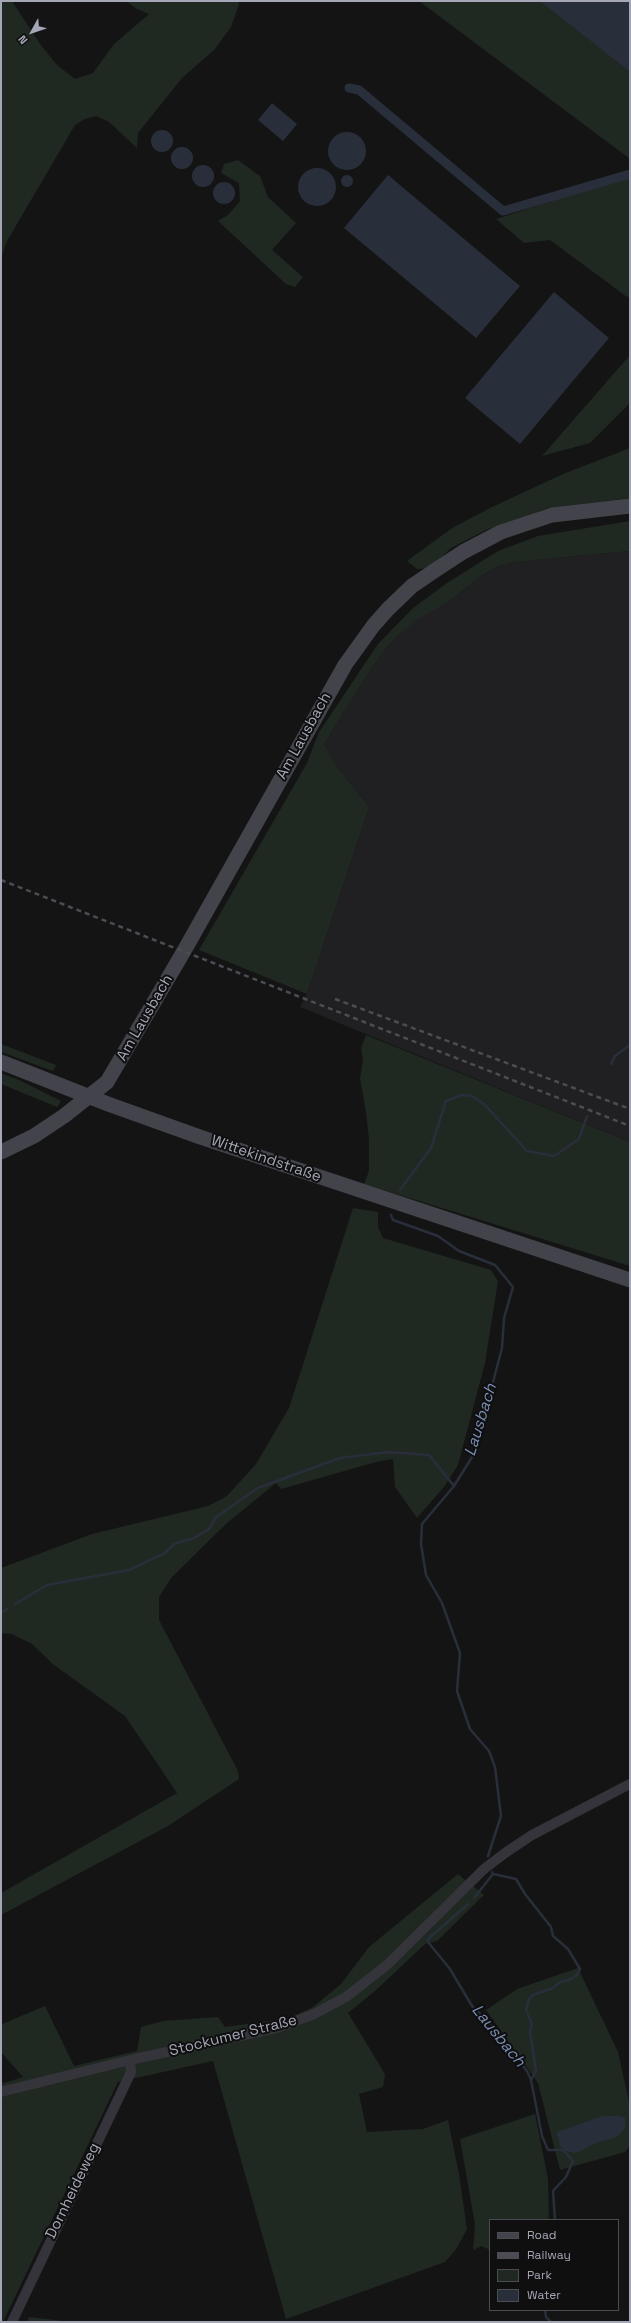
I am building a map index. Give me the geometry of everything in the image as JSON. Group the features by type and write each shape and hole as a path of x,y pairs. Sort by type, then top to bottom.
{"main road":[{"name":"Am Lausbach","path":"1,1152 50,1126 107,1082 184,951 317,711 353,653 388,609 412,586 434,571 468,549 501,532 552,515 630,506"},
{"name":"Wittekindstraße","path":"1,1062 88,1097 200,1137 630,1280"}],"street":[{"name":"Stockumer Straße","path":"1,2092 130,2060 276,2028 296,2022 331,2005 386,1965 484,1869 505,1853 539,1831 630,1784"},
{"name":"Dornheideweg","path":"12,2322 131,2072 130,2060"}],"shaded area":[{"path":"630,551 630,1142 300,1007 307,994 369,807 336,765 324,744 372,667 393,640 418,618 447,603 481,576 497,567 514,562"}],"green space":[{"path":"1,1 12,1 40,44 57,65 75,79 93,73 114,44 149,14 137,9 126,1 238,1 239,4 231,27 214,50 182,78 138,133 137,148 109,122 96,116 85,119 75,125 7,241 1,257"},
{"path":"419,1 541,1 630,72 630,159"},
{"path":"238,160 260,176 268,197 296,223 272,250 303,277 295,287 286,284 218,221 228,215 240,201 239,183 221,173 224,164"},
{"path":"630,176 630,296 627,297 550,240 524,243 496,219"},
{"path":"630,355 630,403 590,443 542,456"},
{"path":"630,448 630,498 548,508 486,530 451,548 430,568 417,569 407,561 452,528 492,507 563,474"},
{"path":"630,521 630,551 514,562 497,567 481,576 447,603 418,619 393,640 372,667 324,744 336,765 369,807 307,994 199,950 307,763 319,732 378,644 413,608 447,583 498,551 538,536"},
{"path":"366,1035 630,1142 630,1266 364,1184 369,1171 369,1139 360,1078 363,1060 361,1048"},
{"path":"1,1044 56,1065 53,1071 1,1052"},
{"path":"1,1073 19,1080 61,1101 57,1107 1,1084"},
{"path":"353,1208 378,1212 378,1227 383,1238 491,1270 498,1281 485,1363 458,1465 444,1487 417,1518 395,1487 393,1459 376,1462 281,1489 276,1483 227,1523 171,1578 159,1597 159,1620 238,1771 239,1779 168,1826 1,1915 1,1893 177,1793 125,1716 54,1665 32,1644 12,1634 1,1633 1,1568 92,1534 208,1506 227,1496 256,1464 289,1408"},
{"path":"458,1874 484,1895 437,1941 425,1944 375,1991 348,2013 385,2074 383,2087 359,2094 367,2132 423,2129 448,2120 459,2174 467,2229 457,2248 445,2262 286,2319 213,2061 118,2082 3,2322 1,2322 1,2084 23,2077 1,2052 1,2023 2,2024 45,2006 74,2066 137,2051 141,2027 163,2021 218,2017 225,2027 290,2018 313,2007 341,1984 369,1947"},
{"path":"578,1968 618,2052 630,2106 630,2146 625,2152 560,2170 538,2083 486,2010 517,1989"},
{"path":"535,2114 548,2179 549,2219 489,2219 489,2250 482,2246 473,2250 475,2225 460,2139"},
{"path":"29,2317 73,2322 27,2322"}],"water":[{"path":"540,1 630,1 630,72"},
{"path":"272,103 297,124 283,141 258,120"},
{"path":"158,130 166,130 173,137 173,145 166,152 158,152 151,145 151,137"},
{"path":"343,132 351,132 361,137 365,144 365,158 361,165 351,170 343,170 333,165 331,162 328,155 328,147 333,137 336,135"},
{"path":"178,147 186,147 193,154 193,162 186,169 178,169 171,162 171,154"},
{"path":"203,165 211,168 214,176 211,184 203,187 195,184 192,176 195,168"},
{"path":"313,168 321,168 331,173 335,180 335,194 331,201 321,206 313,206 303,201 301,198 298,191 298,183 303,173 306,171"},
{"path":"345,175 349,175 353,181 349,187 345,187 341,183 341,179"},
{"path":"388,175 520,286 476,338 344,228"},
{"path":"224,182 232,185 235,193 232,201 224,204 216,201 213,193 216,185"},
{"path":"554,292 609,338 520,444 465,398"},
{"path":"603,2116 620,2116 625,2118 625,2128 619,2135 611,2139 598,2142 576,2153 566,2151 560,2146 557,2132"}],"waterway":[{"path":"349,88 359,90 503,211 630,174"},
{"name":"Lausbach","path":"611,1064 615,1056 630,1045"},
{"name":"Lausbach","path":"400,1190 431,1148 446,1101 462,1095 472,1096 485,1105 527,1151 554,1156 579,1139 587,1116"},
{"name":"Lausbach","path":"391,1215 393,1220 438,1236 459,1251 495,1265 513,1287 504,1318 502,1348 474,1454 454,1486 422,1524 421,1544 426,1575 442,1603 460,1653 457,1691 470,1729 489,1751 495,1767 501,1816 488,1856"},
{"path":"15,1604 47,1585 129,1570 165,1553 174,1544 194,1538 209,1529 216,1517 258,1488 340,1458 388,1452 429,1455 454,1486"},
{"path":"1,1613 7,1609"},
{"name":"Lausbach","path":"474,1898 493,1874 492,1872"},
{"path":"493,1874 516,1879 525,1894 551,1927 553,1936 568,1949 580,1969 577,1975 569,1980 560,1982 553,1988 533,1995 529,1999 526,2010 532,2024 530,2032 536,2071 531,2080"},
{"name":"Lausbach","path":"468,1904 428,1939 428,1942 450,1969 472,2006 489,2022 527,2071 531,2080 542,2136 548,2150 563,2150 573,2161 566,2177 553,2191 555,2219"},
{"name":"Lausbach","path":"545,2311 546,2317 551,2322"}],"railway":[{"path":"1,880 630,1126"},
{"path":"335,999 630,1109"}]}
